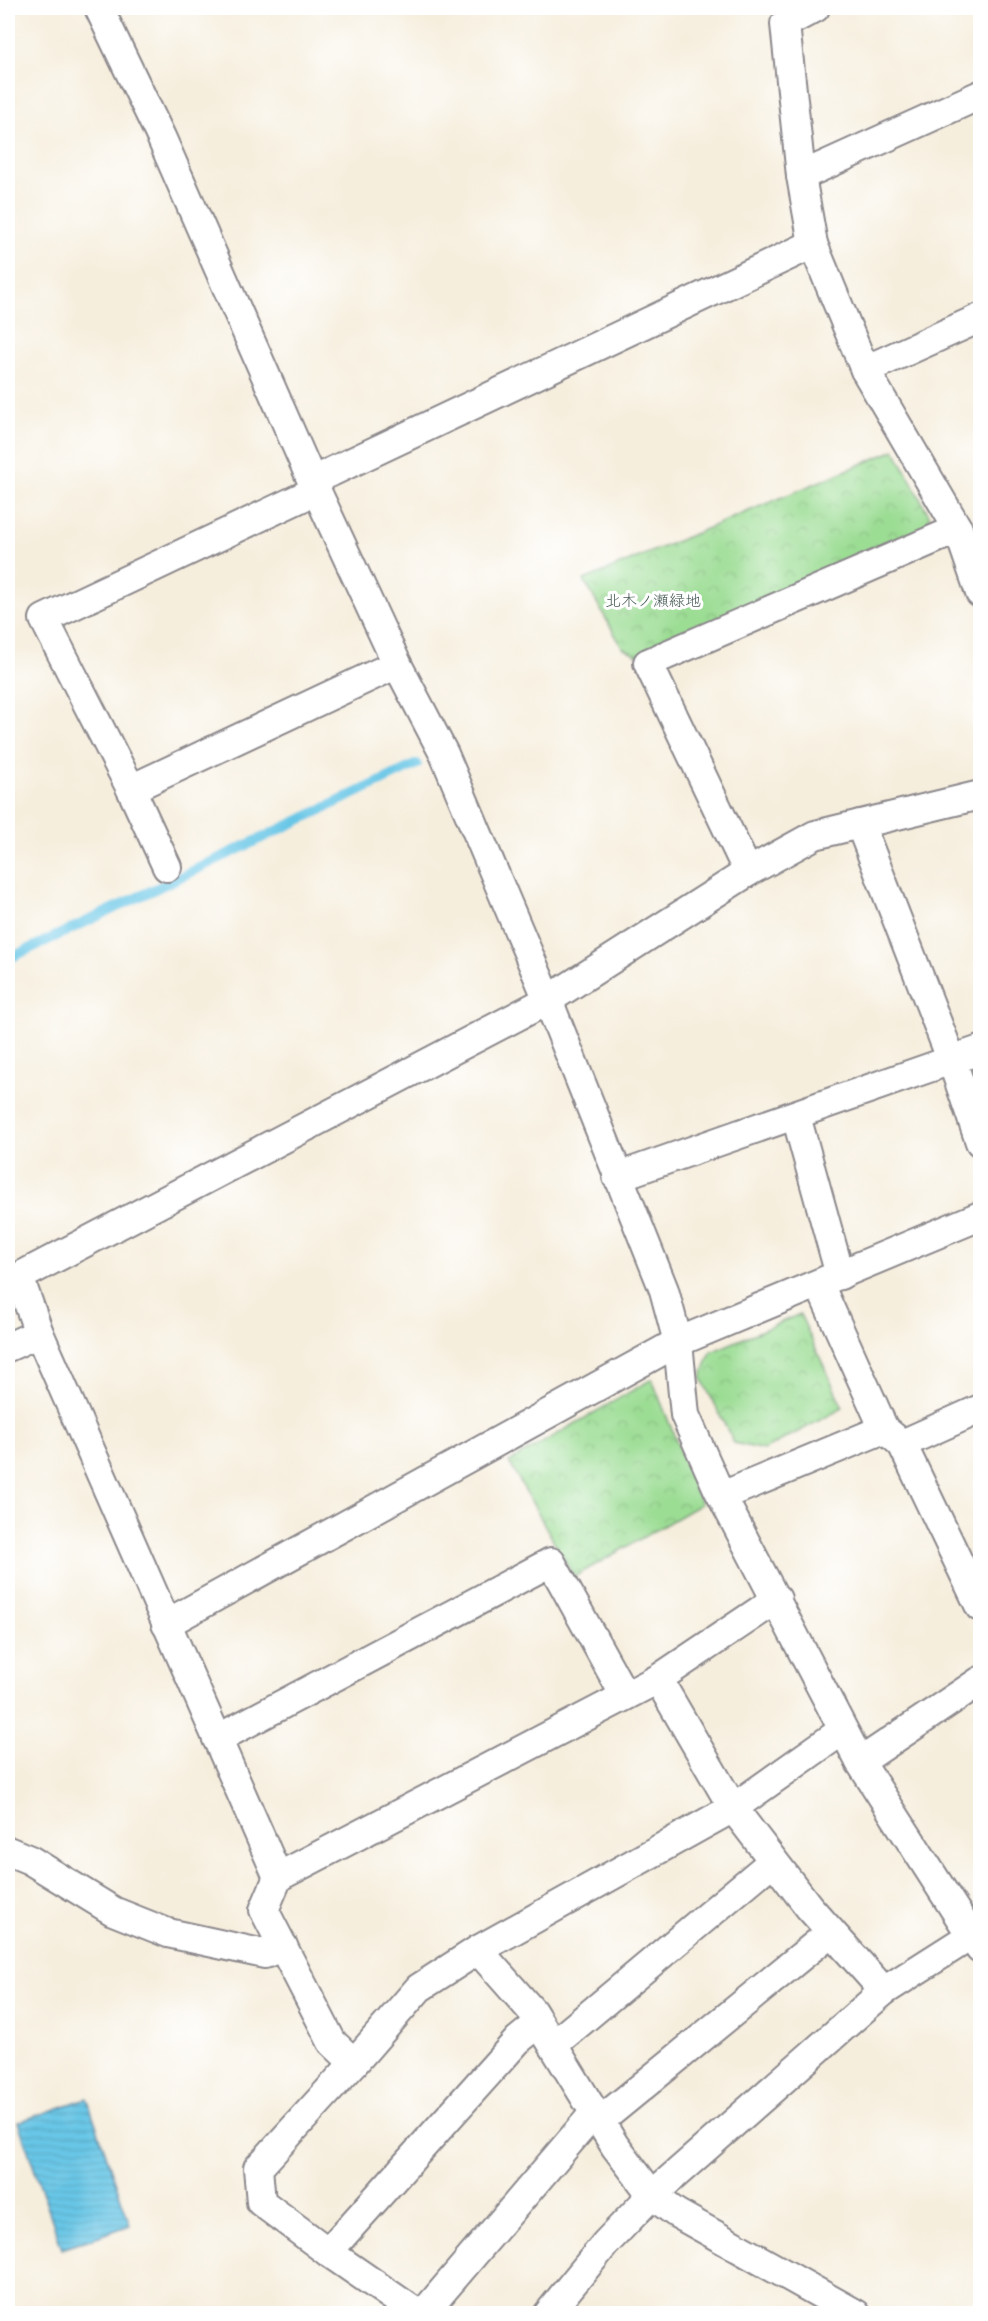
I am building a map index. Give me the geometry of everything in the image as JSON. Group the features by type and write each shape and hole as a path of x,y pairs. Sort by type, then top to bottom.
{"street":[{"path":"99,8 162,137 315,485 397,664 444,754 548,1000 664,1290 678,1342 686,1415 722,1496 860,1762 976,1942 884,1991 652,2194 605,2244 548,2313"},
{"path":"815,8 784,16 801,176 813,244 865,370 958,529 981,593"},
{"path":"801,176 981,95"},
{"path":"167,867 131,789 44,619 813,244"},
{"path":"865,370 981,318"},
{"path":"747,872 648,663 958,529"},
{"path":"131,789 397,664"},
{"path":"278,1877 39,1333 19,1277 548,1000 747,872 814,835 981,795"},
{"path":"860,824 981,1142"},
{"path":"617,1177 981,1050"},
{"path":"796,1116 829,1280 893,1436 981,1607"},
{"path":"166,1624 678,1342 981,1216"},
{"path":"8,1347 39,1333"},
{"path":"722,1496 893,1436 981,1409"},
{"path":"217,1739 551,1562 625,1696"},
{"path":"354,2063 332,2042 264,1910 278,1877 658,1679 777,1599"},
{"path":"658,1679 733,1808 808,1907 884,1991"},
{"path":"860,1762 981,1682"},
{"path":"831,1932 597,2117 420,2313 328,2252 261,2202 258,2168 419,1988 478,1950 733,1808 843,1730"},
{"path":"8,1851 30,1860 113,1911 168,1933 265,1954 283,1946"},
{"path":"328,2252 518,2040 546,2034 773,1861"},
{"path":"478,1950 531,2011 615,2146 652,2194 676,2213 856,2313"}],"green space":[{"name":"北木ノ瀬緑地","path":"895,450 930,517 921,535 639,656 622,647 584,580"},
{"path":"800,1314 843,1408 764,1450 734,1443 701,1377 711,1352"},
{"path":"652,1379 701,1504 574,1577 509,1462"}],"water":[{"path":"87,2098 130,2225 62,2249 18,2122"}],"waterway":[{"path":"8,959 417,764"}]}
